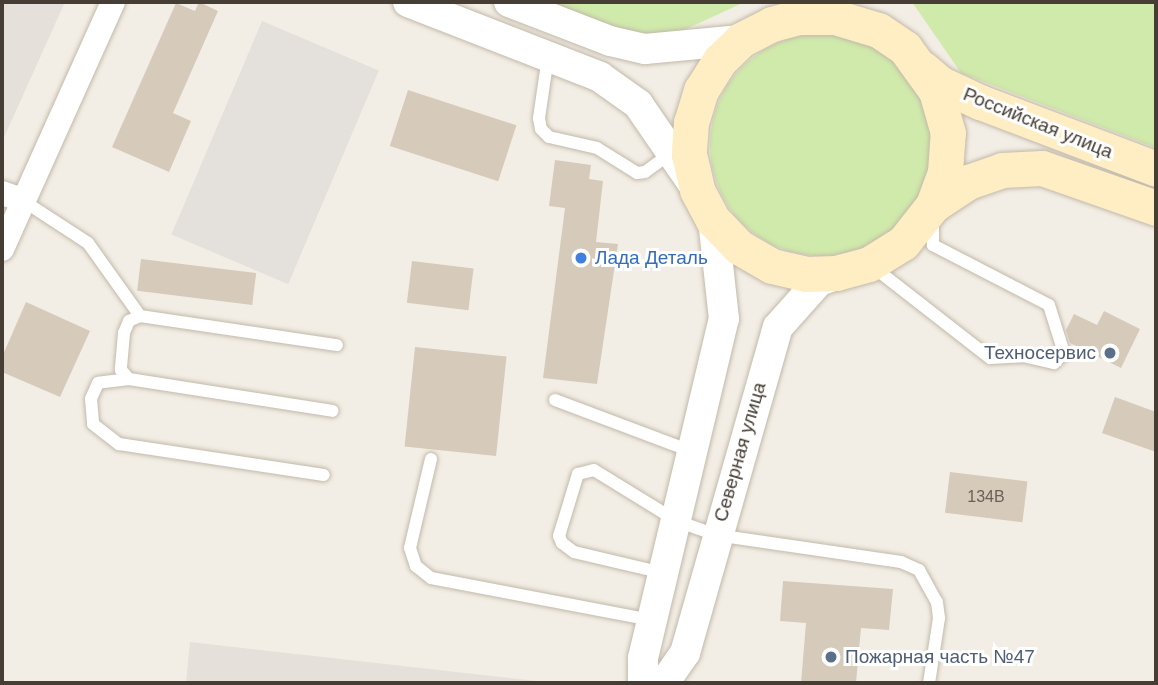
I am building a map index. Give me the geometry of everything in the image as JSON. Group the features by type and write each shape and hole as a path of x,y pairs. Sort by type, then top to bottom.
{"main road":[{"path":"705,205 739,247 772,266 806,274 836,273 869,264 903,243 933,205 945,172 947,133 936,91 881,2"},
{"name":"Российская улица","path":"705,205 689,154 691,122 701,90 720,60 741,40 804,9 878,30 941,84 979,102 1156,169"},
{"name":"Российская улица","path":"933,205 968,182 1002,170 1042,168 1156,208"}],"street":[{"path":"2,249 12,196 113,2"},
{"path":"408,2 600,77 638,104 705,205 724,319 653,620 643,683"},
{"path":"509,2 610,41 645,49 741,40"},
{"name":"Северная улица","path":"664,683 685,653 716,535 778,327 819,281 869,264"}],"lane":[{"path":"548,57 539,118 541,129 549,137 597,148 637,173 645,172 671,153"},
{"path":"12,196 88,243 140,316"},
{"path":"869,264 990,358 1023,356 1054,363 1064,352 1049,305 933,245 933,205"},
{"path":"129,379 121,370 124,333 129,321 140,316 337,345"},
{"path":"324,475 119,444 93,424 91,399 99,383 129,379 334,411"},
{"path":"555,400 693,453"},
{"path":"431,459 410,548 416,566 431,578 653,620"},
{"path":"664,573 574,552 559,536 578,474 594,470 677,521 716,535 901,562 919,570 937,601 939,618 929,683"}],"shaded area":[{"path":"2,2 65,2 2,142"},
{"path":"262,21 379,71 288,284 171,235"},
{"path":"190,642 555,683 186,683"}],"green space":[{"path":"547,2 745,2 673,35 625,33"},
{"path":"912,2 1156,2 1156,148 961,73"},
{"path":"810,34 832,34 864,42 900,66 924,102 932,145 924,188 900,224 864,248 832,256 810,256 778,248 750,231 735,216 718,188 710,156 710,134 718,102 735,74 750,59 778,42"}],"building":[{"path":"199,2 218,11 173,113 191,121 169,172 112,147 176,3 195,11"},
{"path":"408,90 516,125 498,181 390,146"},
{"path":"555,160 591,165 589,179 603,181 596,242 618,244 597,384 543,378 565,208 549,206"},
{"path":"141,259 256,273 252,305 137,291"},
{"path":"412,261 474,269 468,310 407,303"},
{"path":"26,302 90,331 60,397 2,372 2,357"},
{"name":"Техносервис","path":"1104,311 1140,329 1121,368 1070,343 1066,330 1074,314 1097,325"},
{"path":"415,347 506,357 496,456 405,446"},
{"path":"1115,397 1156,412 1156,452 1102,433"},
{"path":"950,472 1027,482 1022,522 945,513"},
{"name":"Пожарная часть №47","path":"783,581 893,589 889,630 861,628 856,683 801,683 806,623 780,621"}],"place":[{"name":"Лада Деталь","path":"581,258"},
{"name":"Техносервис","path":"1110,353"},
{"name":"Пожарная часть №47","path":"831,657"}]}
